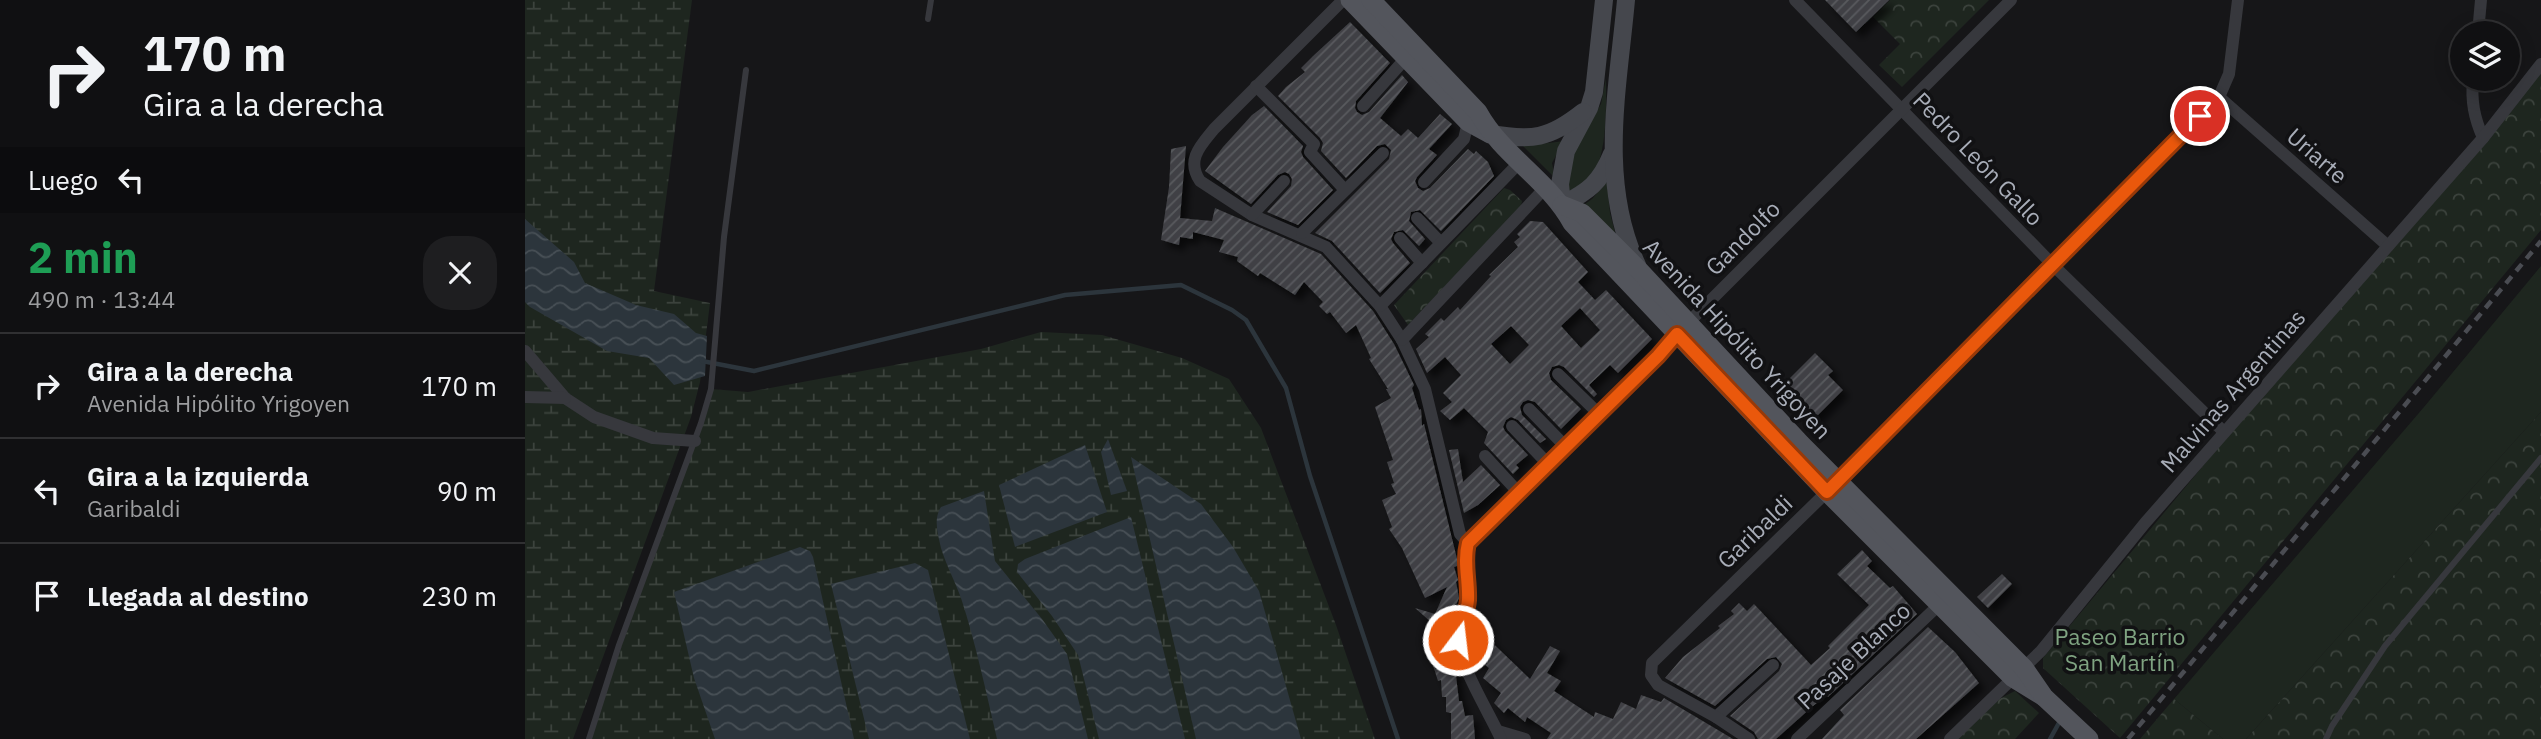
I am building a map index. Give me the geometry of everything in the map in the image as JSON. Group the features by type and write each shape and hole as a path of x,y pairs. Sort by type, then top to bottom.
{"main road":[{"name":"Avenida Hipólito Yrigoyen","path":"1350,0 1468,122 1490,134 1562,205 1572,223 1683,328 1940,604 2089,739"},
{"name":"Avenida Hipólito Yrigoyen","path":"1371,0 1478,112 1490,134"},
{"path":"1604,0 1597,70 1589,108 1566,151 1560,184 1562,205 1594,186 1605,171 1612,154"},
{"path":"1626,0 1612,154 1617,206 1625,239 1638,269"},
{"path":"1490,134 1521,139 1543,136 1566,126 1589,108"},
{"name":"Avenida Hipólito Yrigoyen","path":"1562,205 1582,213 1638,269 1683,328"},
{"name":"Avenida Hipólito Yrigoyen","path":"1832,487 2018,673"}],"street":[{"path":"1343,0 1214,129 1202,144 1193,165 1194,173 1200,181 1252,215 1326,247 1380,306 1402,340 1425,389 1460,534 1468,543 1465,556 1468,602 1459,627 1458,640 1462,658 1500,735 1525,739"},
{"name":"Pedro León Gallo","path":"1795,0 2053,265 2224,432"},
{"name":"Gandolfo","path":"1468,543 2011,0"},
{"name":"Garibaldi","path":"1716,717 1658,685 1651,675 1652,663 1832,487 2219,97 2229,74 2238,0"},
{"path":"2479,21 2481,0"},
{"path":"1363,106 1406,58"},
{"name":"Malvinas Argentinas","path":"1950,739 2041,651 2145,523 2483,138 2541,64"},
{"path":"1256,86 1314,144 1310,152 1345,190"},
{"path":"2472,91 2474,116 2483,138"},
{"name":"Uriarte","path":"2219,97 2388,246"},
{"path":"1424,182 1464,139 1468,122"},
{"path":"1302,233 1383,153"},
{"path":"1380,306 1519,163"},
{"path":"1252,215 1284,181"},
{"path":"1402,340 1545,188"},
{"path":"1417,218 1441,243"},
{"path":"1400,238 1422,263"},
{"path":"525,351 565,398 594,417 653,438 695,441"},
{"path":"1558,374 1599,414"},
{"path":"525,397 565,398"},
{"path":"1529,409 1566,447"},
{"path":"1512,426 1548,464"},
{"path":"1485,456 1519,492"},
{"name":"Pasaje Blanco","path":"1797,739 1940,604"},
{"path":"1749,739 1716,717 1773,665"}],"lane":[{"path":"928,19 931,0"},
{"path":"589,739 619,645 695,441 711,389 725,237 745,70"},
{"path":"2326,739 2385,646 2541,458"}],"green space":[{"path":"525,0 692,0 654,291 710,303 700,382 691,417 573,739 525,739"},
{"path":"1890,0 1989,0 1902,87 1879,65 1900,44 1873,17"},
{"name":"Paseo Barrio San Martín","path":"2541,69 2541,230 2120,738 2043,668 2043,658"},
{"path":"1606,78 1604,135 1598,165 1584,185 1568,191 1573,151 1601,104"},
{"path":"1564,141 1552,163 1555,178 1523,146"},
{"path":"1607,182 1610,213 1618,244 1581,207"},
{"path":"1504,188 1522,201 1521,206 1408,325 1394,305"},
{"path":"2541,266 2541,412 2246,739 2223,739 2174,699"},
{"path":"1041,332 1102,335 1182,358 1229,379 1261,428 1336,625 1375,739 589,739 711,389 748,392 981,349"},
{"path":"2541,412 2541,739 2246,739"},
{"path":"2015,691 2039,713 2015,739 1957,739 1995,701"},
{"path":"2174,699 2223,739 2140,739"}],"water":[{"path":"525,219 574,262 585,283 636,305 674,314 696,333 707,336 705,376 674,385 649,358 607,351 530,307 525,302"},
{"path":"1108,439 1127,491 1111,495 1101,452"},
{"path":"1085,445 1107,512 1015,547 999,485"},
{"path":"1131,457 1201,504 1233,547 1259,591 1301,739 1196,739"},
{"path":"984,491 995,561 1067,654 1088,739 997,739 981,668 961,598 943,554 937,527 941,507"},
{"path":"1131,517 1185,739 1099,739 1078,655 1052,616 1017,572 1018,564 1025,559"},
{"path":"800,547 810,551 813,557 854,739 715,739 694,678 674,592"},
{"path":"915,563 928,570 970,739 869,739 831,584"}],"building":[{"path":"1825,0 1889,0 1856,32"},
{"path":"1350,22 1390,63 1356,101 1357,112 1362,115 1369,112 1402,75 1408,82 1380,118 1401,136 1408,129 1418,138 1440,114 1452,124 1429,149 1437,155 1417,177 1415,181 1418,188 1423,191 1430,188 1468,149 1474,154 1476,151 1488,162 1494,176 1441,231 1420,210 1411,212 1409,221 1425,239 1419,246 1403,230 1394,232 1391,239 1393,243 1410,263 1380,293 1332,241 1315,233 1389,159 1391,150 1385,144 1377,146 1346,178 1321,151 1323,143 1320,138 1278,96 1305,72 1301,68"},
{"path":"1264,106 1303,146 1303,157 1333,190 1298,225 1267,212 1291,186 1292,179 1289,174 1285,172 1278,175 1251,204 1205,171 1252,115"},
{"path":"1186,146 1180,218 1212,221 1215,208 1321,254 1373,311 1394,344 1414,385 1412,388 1419,410 1421,409 1422,426 1424,424 1457,559 1457,566 1454,567 1459,598 1445,630 1459,701 1462,701 1465,716 1473,715 1475,739 1451,739 1451,713 1446,712 1446,697 1442,697 1441,680 1438,681 1424,637 1431,622 1415,608 1435,614 1447,587 1425,598 1402,548 1389,529 1392,527 1382,500 1396,494 1391,484 1394,483 1387,462 1393,460 1375,407 1391,398 1388,389 1369,359 1371,358 1356,325 1346,333 1330,312 1327,314 1319,306 1323,302 1304,282 1295,295 1260,273 1258,276 1237,261 1238,257 1219,252 1224,240 1193,232 1193,239 1180,237 1179,245 1161,240 1169,187 1171,149"},
{"path":"1530,221 1543,222 1588,272 1578,282 1595,300 1606,290 1652,339 1618,373 1610,365 1589,385 1597,394 1594,397 1564,367 1552,367 1549,373 1551,380 1581,409 1561,429 1535,402 1523,402 1520,407 1522,415 1546,439 1540,443 1518,420 1511,417 1506,420 1503,427 1505,431 1528,455 1516,465 1519,468 1513,474 1484,443 1488,432 1464,408 1450,420 1440,411 1452,402 1443,393 1461,375 1445,357 1427,373 1416,349 1429,337 1425,334 1441,318 1444,321 1458,307 1460,310 1491,276 1489,275 1518,247 1514,242 1520,237 1517,234","holes":["1580,308 1600,330 1581,348 1561,326","1511,326 1529,345 1510,364 1491,344"]},
{"path":"1815,353 1833,371 1828,375 1843,390 1812,421 1780,388"},
{"path":"1458,449 1463,482 1481,465 1500,485 1478,505 1464,513 1449,450"},
{"path":"1862,550 1872,561 1867,566 1890,588 1893,586 1917,614 1828,697 1826,695 1776,739 1758,739 1754,732 1730,716 1779,671 1782,664 1776,657 1767,659 1715,706 1665,678 1683,657 1734,614 1731,611 1739,603 1747,611 1754,604 1811,665 1869,605 1837,574"},
{"path":"2002,574 2012,584 1988,608 1977,597"},
{"path":"1476,627 1530,679 1550,646 1560,651 1547,673 1561,681 1554,691 1594,717 1595,712 1613,719 1621,702 1636,709 1641,695 1661,702 1664,698 1733,739 1547,739 1551,733 1527,717 1525,722 1508,708 1504,713 1494,703 1501,693 1483,678 1489,668 1470,653 1468,648 1467,640"},
{"path":"1928,627 1955,652 1979,683 1916,739 1822,739 1844,715 1840,710"}],"waterway":[{"path":"702,361 754,371 1065,295 1181,285 1232,310 1246,320 1286,388 1310,476 1398,739"},
{"path":"2050,739 2060,721"}],"railway":[{"path":"2128,739 2541,241"}],"route":[{"path":"1458,640 1459,627 1468,602 1465,556 1468,543 1658,356 1677,334 1827,492 2200,116"}]}
